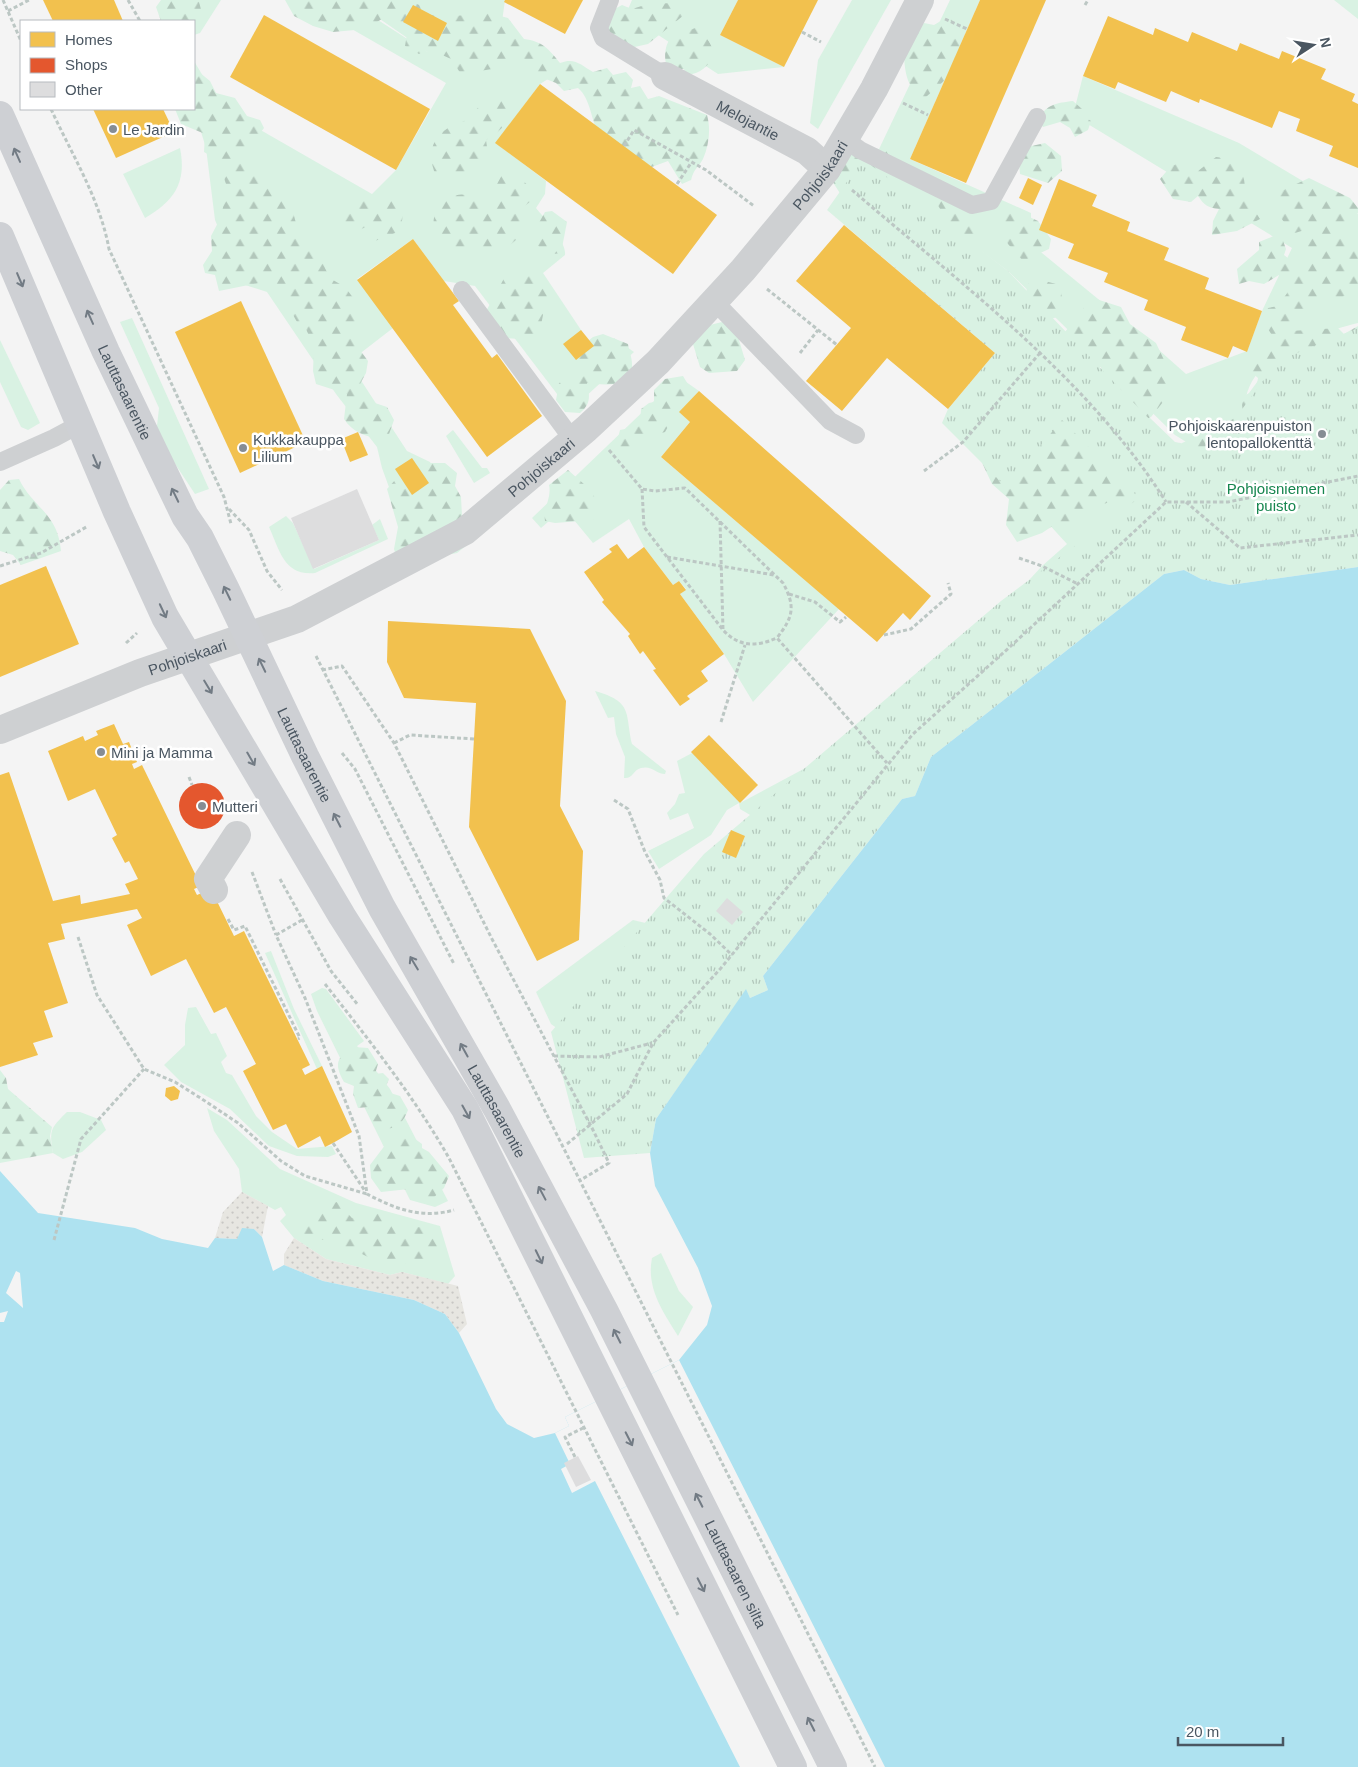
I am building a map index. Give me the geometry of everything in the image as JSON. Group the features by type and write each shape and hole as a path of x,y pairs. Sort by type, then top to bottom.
{"main road":[{"name":"Lauttasaarentie","path":"0,115 106,352 186,516 200,538 305,756 382,908 497,1110 639,1380"},
{"name":"Lauttasaarentie","path":"0,236 117,512 165,617 342,916 465,1109 793,1767"},
{"name":"Lauttasaaren silta","path":"639,1380 833,1767"}],"street":[{"name":"Pohjoiskaari","path":"0,730 140,673 248,637 317,610 455,538 573,440 672,349 743,270 827,169 920,0"},
{"name":"Melojantie","path":"665,76 807,151 827,169"},
{"path":"214,890 208,879 237,834"}],"lane":[{"path":"610,0 600,28 604,38 665,76"},
{"path":"845,139 860,150 972,205 991,201 1037,117"},
{"path":"462,290 573,440"},
{"path":"715,302 830,421 856,435"},
{"path":"0,462 80,424"}],"path":[{"path":"3,0 20,39"},
{"path":"8,11 29,0"},
{"path":"128,0 139,20"},
{"path":"1085,5 1088,0"},
{"path":"802,32 821,42"},
{"path":"51,110 96,202 113,257 229,508 249,530 267,571 282,590"},
{"path":"624,146 634,130 706,170 763,212 779,227"},
{"path":"676,184 691,163"},
{"path":"849,187 1040,353 1120,437 1145,467 1166,502"},
{"path":"743,270 837,344"},
{"path":"924,471 963,442 1040,353"},
{"path":"608,448 642,489 644,526 723,630 732,639 745,645 764,644 777,638 790,622 792,609 788,594 774,575 720,520 685,488 655,491 642,489"},
{"path":"567,1144 626,1094 653,1043 732,955 887,763 913,734 1166,502 1228,502 1358,476"},
{"path":"1185,502 1240,548 1358,535"},
{"path":"0,566 41,553 117,512"},
{"path":"720,520 723,630"},
{"path":"666,556 774,575"},
{"path":"1019,558 1042,566 1078,584"},
{"path":"884,634 911,629 951,594 948,583"},
{"path":"788,594 815,602 840,622 846,617"},
{"path":"777,638 887,763"},
{"path":"721,722 745,645"},
{"path":"316,656 875,1767"},
{"path":"322,670 342,666 394,743 590,1125 608,1163 579,1181"},
{"path":"394,743 410,735 474,739"},
{"path":"189,778 192,785"},
{"path":"614,800 628,809 645,852 660,880 664,898 710,934 732,955"},
{"path":"237,834 276,935 305,998 359,1136 367,1194"},
{"path":"276,935 302,920"},
{"path":"246,926 300,1038 298,1039"},
{"path":"78,937 97,995 144,1069 175,1082 202,1099 238,1123 281,1162 305,1176 367,1194 386,1204 410,1212 432,1215 454,1210"},
{"path":"325,984 389,1065 433,1130 680,1619"},
{"path":"554,1056 599,1057 653,1043"},
{"path":"54,1240 81,1139 144,1069"},
{"path":"333,1143 367,1194"},
{"path":"575,1458 564,1437 583,1428"}],"green space":[{"path":"161,0 195,0 199,2 203,17 195,25 195,20 161,20 156,7"},
{"path":"162,0 221,0 200,33 195,35 195,20"},
{"path":"285,0 410,0 419,5 425,17 438,14 454,16 489,13 508,18 524,39 545,46 560,63 574,61 593,72 607,68 613,75 626,72 633,80 631,88 640,86 648,99 659,96 707,115 709,131 705,154 693,173 691,180 682,184 668,161 649,168 602,138 596,129 586,98 578,88 564,91 556,83 536,75 518,59 492,69 461,74 451,59 429,49 419,54 405,46 408,28 385,17 377,22 363,23 355,30 333,32 313,26 294,16"},
{"path":"301,0 347,0 429,53 364,8 412,0 505,0 501,29 548,79 540,84 496,143 546,181 545,194 536,208 559,237 565,250 565,255 543,273 597,354 614,338 634,352 570,411 475,286 444,281 413,239 357,279 393,328 349,362 407,451 430,462 456,500 406,534 382,468 377,447 336,394 267,292 242,284 215,220 206,148 194,110 195,63 222,108 372,194 396,170 446,83"},
{"path":"632,0 738,0 720,35 784,67 718,74 626,14"},
{"path":"852,0 891,0 818,129 810,123 818,60"},
{"path":"950,0 980,0 910,159 1031,213 1031,244 1142,335 1186,374 1247,351 1262,311 1292,248 1073,115 1083,76 1239,143 1358,214 1358,323 1308,339 1275,356 1262,368 1252,381 1246,397 1275,358 1208,495 1001,275 1175,442 1191,445 1175,435 1008,271 870,168"},
{"path":"1334,0 1358,0 1358,19"},
{"path":"673,3 684,15 648,44 630,48 606,34 609,12 622,5 632,9 648,4"},
{"path":"949,16 957,30 961,43 959,62 946,79 925,98 913,89 907,77 904,47 924,23 934,25"},
{"path":"695,28 705,36 711,45 714,53 710,62 700,71 686,75 684,69 668,69 665,55 669,41 678,33"},
{"path":"195,69 210,81 216,93 235,98 247,116 260,120 264,128 252,144 250,156 243,160 245,169 266,174 272,186 288,194 299,234 322,258 326,270 333,280 345,287 357,303 361,327 354,342 368,361 366,373 359,386 369,401 387,407 394,420 388,437 369,437 353,429 344,419 347,394 316,384 313,371 314,346 304,325 297,322 277,286 259,283 219,291 215,275 205,273 203,265 212,251 211,236 221,217 227,187 222,172 213,157 204,152 205,134 181,124 175,110 195,110"},
{"path":"496,97 506,98 512,105 507,122 486,140 487,147 495,153 491,160 470,172 452,176 436,176 431,156 437,138 448,128 469,118 483,103"},
{"path":"1073,101 1082,109 1082,115 1091,121 1088,130 1075,137 1070,128 1060,122 1043,127 1038,121 1044,111 1052,105"},
{"path":"1045,143 1061,156 1062,171 1048,183 1020,174 1019,163 1027,147"},
{"path":"859,144 883,150 892,145 909,159 912,163 913,173 911,179 898,194 841,195 829,176"},
{"path":"180,148 182,171 176,190 164,205 145,218 123,174"},
{"path":"1216,157 1230,161 1239,169 1244,180 1244,194 1260,219 1237,231 1212,235 1213,221 1219,209 1207,206 1198,196 1191,202 1173,199 1160,179 1171,166 1180,163 1198,171"},
{"name":"Pohjoisniemen puisto","path":"863,159 1008,271 1173,444 1207,452 1229,427 1270,371 1292,355 1358,328 1358,567 1230,585 1201,579 1184,570 1164,574 931,757 915,796 902,799 763,976 768,990 750,998 746,990 656,1119 650,1153 584,1158 551,1032 704,854 1001,601 1139,498 1062,420 1006,487 942,423 948,409 995,353 827,210"},
{"path":"504,170 518,175 532,190 531,201 520,210 524,233 509,246 489,251 483,248 450,253 435,230 436,212 448,199 456,195 475,198 483,207 494,200 495,188"},
{"path":"1309,178 1350,198 1358,208 1358,213 1345,225 1358,254 1358,288 1339,299 1314,298 1306,313 1291,319 1291,331 1338,328 1344,334 1358,326 1358,379 1252,470 1180,457 1182,443 1193,438 1208,439 1211,449 1224,437 1227,423 1243,412 1241,397 1256,390 1258,378 1251,372 1258,353 1268,349 1279,350 1279,341 1275,340 1263,321 1268,308 1278,306 1290,289 1279,275 1264,284 1249,281 1239,284 1237,269 1259,250 1259,242 1276,235 1282,238 1286,249 1284,255 1303,270 1311,228 1295,233 1290,229 1277,211 1275,194"},
{"path":"938,190 970,214 978,227 980,235 965,244 960,231 945,239 936,231 942,212 934,199"},
{"path":"357,194 371,200 394,201 404,210 400,231 375,241 370,235 368,226 355,232 344,228 343,218"},
{"path":"1015,210 1038,221 1051,239 1049,249 1023,261 1008,244 993,219"},
{"path":"552,211 567,222 561,253 546,255 535,242 535,230 545,212"},
{"path":"894,240 1150,499 779,832 740,809 739,803 727,810 711,835 659,869 648,851 694,828 688,813 670,820 667,813 675,804 679,794 685,793 677,761 694,752 740,803 811,765 1007,604 1042,566 1067,544 1036,510 1062,420"},
{"path":"522,272 540,282 549,299 544,310 538,340 506,338 485,313 507,273"},
{"path":"1037,279 1060,285 1064,310 1060,316 1048,320 1026,292 1029,282"},
{"path":"1093,298 1121,307 1130,324 1156,343 1172,377 1167,397 1151,417 1139,422 1103,382 1101,367 1086,372 1060,337 1074,322 1081,319 1085,300"},
{"path":"132,318 209,489 195,494 156,435 159,408 120,322"},
{"path":"730,320 741,332 739,340 745,360 737,371 709,373 700,367 693,344 696,333 706,326"},
{"path":"603,334 628,344 632,361 631,372 623,382 616,384 587,383 589,396 586,406 580,413 565,412 556,400 559,383 576,376 578,349 593,337"},
{"path":"0,340 40,423 28,430 21,427 0,382"},
{"path":"999,352 1113,462 1111,476 1122,484 1137,485 1142,495 1142,509 1125,516 1120,506 1109,502 1082,513 1070,530 1057,523 1042,533 1017,542 1006,525 1009,499 992,484 978,454"},
{"path":"683,376 689,386 687,400 670,409 673,418 665,432 645,438 641,446 623,456 616,446 620,430 640,426 641,409 654,402 654,390 665,379"},
{"path":"679,377 699,391 680,412 690,422 661,457 839,609 753,702 724,654 680,594 686,589 679,581 673,585 644,547 629,519 593,543 564,508 541,528 532,518"},
{"path":"453,430 482,468 487,468 490,473 474,483 446,436"},
{"path":"426,463 445,463 457,473 455,486 461,497 462,516 472,541 457,553 436,557 396,556 394,549 398,527 387,489 396,479"},
{"path":"568,470 585,485 600,504 593,520 555,523 545,521 545,511 550,490 549,485"},
{"path":"19,479 31,497 50,519 59,538 61,551 21,565 13,555 0,551 0,490 9,480"},
{"path":"286,516 293,523 314,569 379,540 372,525 380,519 388,539 315,573 305,573 296,570 284,560 269,527"},
{"path":"595,691 616,699 622,704 627,716 632,744 666,771 665,774 645,767 624,778 625,757 616,734 614,717 608,718"},
{"path":"633,920 683,932 578,1043 551,1024 536,992"},
{"path":"271,951 294,1009 322,1066 317,1069 265,953"},
{"path":"322,988 326,989 364,1041 357,1046 390,1089 448,1201 435,1207 410,1200 317,1011 311,994"},
{"path":"196,1007 211,1034 216,1033 227,1056 221,1062 226,1073 232,1075 256,1116 272,1132 297,1149 332,1146 336,1154 328,1157 297,1156 269,1146 230,1109 181,1082 164,1065 185,1045 185,1025 188,1008"},
{"path":"354,1047 368,1048 378,1064 375,1074 383,1073 389,1079 384,1091 400,1096 408,1110 403,1121 395,1127 386,1129 374,1127 368,1107 358,1108 353,1094 354,1086 344,1082 338,1062 343,1054"},
{"path":"0,1070 6,1078 8,1089 52,1127 50,1136 53,1153 0,1163"},
{"path":"207,1108 227,1120 280,1169 356,1203 440,1226 455,1276 448,1284 402,1272 390,1275 326,1259 294,1238 280,1221 286,1215 281,1207 275,1210 242,1192 239,1169 214,1131"},
{"path":"67,1112 80,1112 101,1120 106,1130 82,1152 63,1159 53,1153 51,1134 54,1126"},
{"path":"392,1136 411,1136 422,1144 422,1148 429,1152 449,1176 444,1188 432,1199 419,1197 409,1189 381,1192 371,1178 370,1165"},
{"path":"337,1202 352,1218 375,1213 390,1218 402,1230 419,1227 437,1228 441,1240 438,1258 412,1267 398,1260 380,1263 362,1254 340,1253 330,1241 302,1236 306,1217 321,1205"},
{"path":"661,1253 679,1291 693,1307 678,1336 657,1299 651,1279 652,1258"}],"sand":[{"path":"242,1192 268,1206 262,1237 254,1229 237,1239 215,1238 223,1212"},
{"path":"294,1238 326,1259 390,1275 402,1272 458,1286 467,1324 459,1333 445,1314 414,1300 323,1281 284,1265 284,1254"}],"water":[{"path":"1358,567 1358,1767 0,1767 0,1322 4,1322 8,1311 0,1313 0,1171 38,1213 135,1228 162,1239 208,1248 215,1238 237,1239 242,1228 254,1229 262,1237 273,1271 284,1265 323,1281 414,1300 445,1314 459,1333 496,1409 507,1424 534,1438 555,1433 569,1426 565,1417 679,1360 707,1325 712,1306 698,1268 655,1186 650,1153 656,1119 746,989 750,998 768,990 763,976 902,799 915,796 931,757 1164,574 1184,570 1201,579 1230,585","holes":["16,1271 20,1273 23,1308 6,1293"]}],"pier":[{"path":"679,1360 885,1767 740,1767 595,1481 572,1493 561,1469 570,1464 555,1433 569,1426 565,1417"}],"building: Homes":[{"path":"43,0 114,0 123,20 53,20"},
{"path":"505,0 583,0 565,34 504,2"},
{"path":"738,0 818,0 784,67 720,35"},
{"path":"980,0 1046,0 966,183 910,159"},
{"path":"413,5 447,23 438,41 403,22"},
{"path":"264,15 430,109 396,170 230,77"},
{"path":"1108,16 1153,35 1155,28 1188,42 1192,32 1237,51 1240,43 1279,59 1282,51 1326,69 1321,79 1355,94 1352,101 1358,104 1358,168 1329,156 1333,146 1296,131 1300,119 1279,111 1272,128 1200,99 1199,103 1171,91 1166,102 1118,82 1115,89 1083,76"},
{"path":"540,84 717,215 673,274 495,143"},
{"path":"93,110 163,110 174,132 116,158"},
{"path":"1028,178 1042,185 1033,205 1019,198"},
{"path":"1059,179 1097,195 1092,206 1130,222 1127,231 1169,248 1164,260 1209,278 1205,289 1262,311 1247,352 1233,346 1228,358 1181,340 1186,327 1144,310 1148,300 1104,282 1108,273 1068,258 1074,244 1039,230"},
{"path":"844,225 995,353 948,409 887,358 842,411 806,381 851,328 796,281"},
{"path":"413,239 459,301 453,305 492,358 497,354 542,416 487,457 357,280"},
{"path":"241,301 306,442 240,473 175,332"},
{"path":"581,330 594,346 576,360 563,344"},
{"path":"699,391 931,596 910,620 903,613 877,642 661,457 690,422 679,412"},
{"path":"358,432 368,455 350,462 341,439"},
{"path":"412,458 429,483 412,495 395,469"},
{"path":"617,544 628,559 644,547 673,585 679,581 686,590 680,594 724,654 701,671 708,681 687,696 690,699 680,706 653,670 656,669 643,651 640,654 628,636 630,634 602,602 604,600 584,572 612,552 609,549"},
{"path":"46,566 79,644 0,677 0,585"},
{"path":"388,621 530,629 566,701 560,806 583,851 579,940 537,961 469,827 476,703 404,698 387,662"},
{"path":"114,724 123,744 129,742 137,762 132,764 134,769 142,765 201,886 194,889 197,895 211,889 234,936 244,931 310,1065 302,1069 305,1075 322,1066 352,1132 333,1143 325,1147 320,1136 298,1148 286,1124 273,1130 243,1071 256,1064 226,1007 214,1013 186,959 151,976 127,925 142,918 137,909 61,924 65,939 48,943 68,1003 44,1011 53,1037 33,1043 38,1055 0,1067 0,775 9,772 53,901 80,895 81,904 130,894 125,884 138,879 129,861 125,863 112,838 117,835 95,789 68,801 48,751 83,736 85,741 98,735 96,731"},
{"path":"709,735 758,785 740,803 691,752"},
{"path":"731,830 745,836 736,858 722,852"},
{"path":"174,1086 180,1091 178,1099 171,1101 165,1096 166,1088"}],"building: Shops":[{"name":"Mutteri","path":"207,783 219,789 224,797 224,815 219,823 211,828 197,829 185,823 180,815 179,801 185,789 193,784"}],"building: Other":[{"path":"357,489 379,540 313,569 291,518"},
{"path":"727,898 743,912 732,925 716,911"},
{"path":"578,1456 591,1480 576,1487 564,1463"}],"place":[{"name":"Le Jardin","path":"113,129"},
{"name":"Pohjoiskaarenpuiston lentopallokenttä","path":"1322,434"},
{"name":"Kukkakauppa Lilium","path":"243,448"},
{"name":"Mini ja Mamma","path":"101,752"},
{"name":"Mutteri","path":"202,806"}]}
